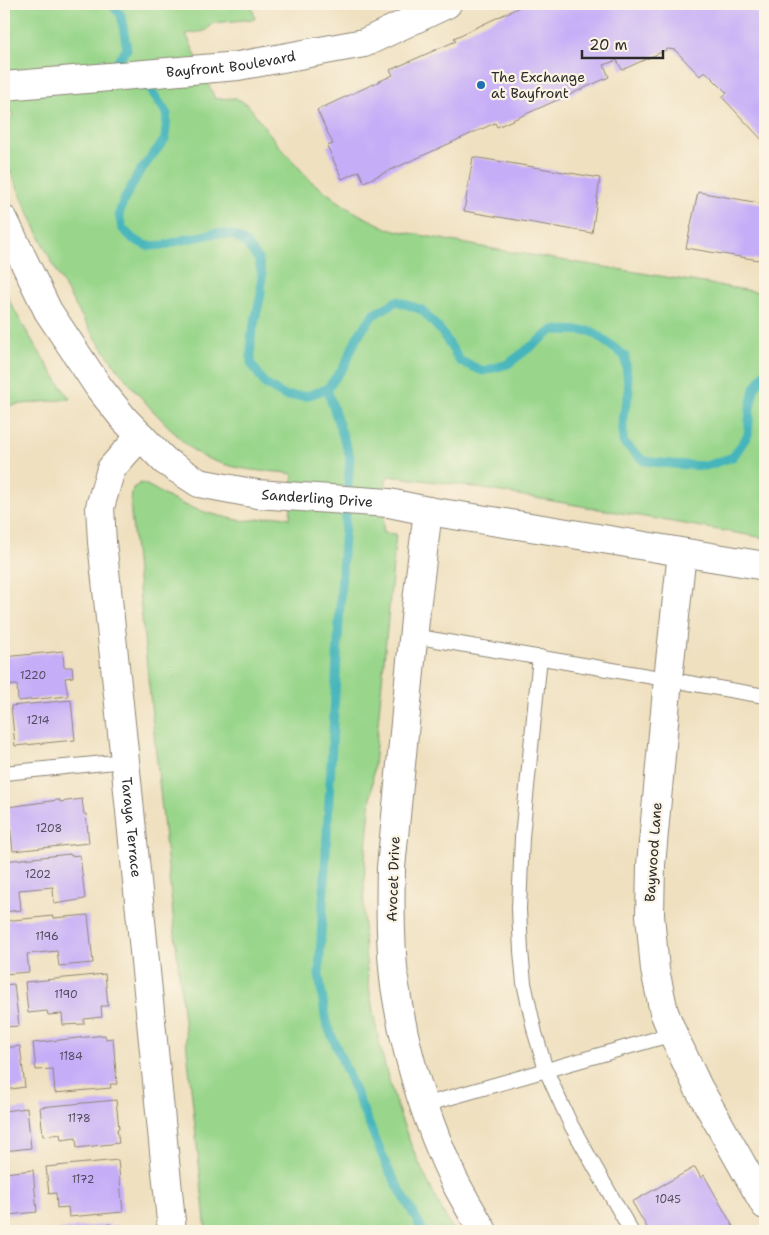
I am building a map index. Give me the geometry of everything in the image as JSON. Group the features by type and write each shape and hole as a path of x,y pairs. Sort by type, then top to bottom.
{"street":[{"name":"Bayfront Boulevard","path":"4,86 238,66 364,43 447,4"},
{"name":"Sanderling Drive","path":"4,220 48,310 100,389 165,462 199,483 256,494 389,503 765,566"},
{"name":"Taraya Terrace","path":"141,436 111,469 100,507 172,1231"},
{"name":"Avocet Drive","path":"428,511 413,636 394,840 390,905 395,985 412,1067 424,1105 441,1152 454,1180 483,1231"},
{"name":"Baywood Lane","path":"682,553 650,865 650,915 655,970 664,1012 673,1034 698,1086 765,1205"},
{"name":"Baywood Lane","path":"727,1136 765,1169"}],"lane":[{"path":"413,636 765,696"},
{"path":"540,657 522,837 519,909 524,983 535,1033 546,1070 571,1125 631,1231"},
{"path":"4,773 125,761"},
{"path":"424,1105 673,1034"}],"green space":[{"path":"4,4 251,4 255,19 213,23 205,31 186,34 215,99 236,98 248,105 279,146 312,182 360,215 389,229 493,249 765,293 765,538 461,485 389,476 386,480 383,533 396,534 365,860 365,951 378,1036 394,1098 418,1161 453,1231 206,1231 131,500 133,488 141,483 179,503 239,520 254,520 278,516 290,518 293,474 233,467 204,457 193,450 136,392 99,343 77,309 42,242 4,157 4,144 6,142 4,128 13,116 4,97"},
{"path":"4,290 35,346 70,399 4,406"}],"building":[{"name":"The Exchange at Bayfront","path":"526,4 765,4 765,143 722,97 727,93 705,71 700,76 675,50 668,49 622,70 617,60 604,65 609,77 497,127 495,123 364,182 359,171 342,179 327,146 333,144 317,110 393,75 390,70 456,41 454,38"},
{"path":"473,157 600,178 592,233 464,211"},
{"path":"698,192 765,204 765,261 686,248"},
{"path":"63,651 64,667 72,667 73,677 65,678 68,696 18,701 17,685 4,686 4,657"},
{"path":"71,700 75,740 15,746 11,706"},
{"path":"82,799 84,814 86,814 89,843 13,851 8,807 58,800 60,802"},
{"path":"70,854 71,856 80,855 85,899 54,904 53,887 19,890 21,910 4,912 4,861"},
{"path":"88,915 93,963 59,966 57,951 27,954 29,972 4,974 4,921"},
{"path":"105,974 108,1006 101,1006 102,1017 84,1019 84,1024 63,1025 62,1014 48,1015 47,1011 28,1013 25,982"},
{"path":"14,984 19,1026 4,1027 4,985"},
{"path":"105,1035 106,1039 113,1038 117,1084 110,1084 111,1088 55,1093 53,1069 36,1070 33,1043"},
{"path":"20,1046 25,1087 4,1090 4,1048"},
{"path":"116,1100 119,1143 77,1148 76,1138 61,1140 60,1134 43,1136 40,1107"},
{"path":"27,1108 31,1148 4,1151 4,1111"},
{"path":"118,1160 123,1212 69,1217 68,1207 57,1208 56,1193 49,1194 46,1167"},
{"path":"695,1167 701,1178 704,1175 735,1230 649,1231 632,1202"},
{"path":"33,1170 37,1212 8,1215 4,1173"},
{"path":"110,1224 110,1227 118,1225 119,1231 56,1231 56,1230"}],"waterway":[{"path":"111,4 121,15 127,49 118,61 116,71 118,73"},
{"path":"140,85 149,87 167,114 165,139 138,174 124,200 119,214 122,228 133,239 147,246 165,245 217,233 233,235 246,243 258,259 262,274 261,294 251,338 251,363 265,384 285,396 306,396 327,389 345,365 357,337 373,315 397,301 422,310 441,331 460,361 483,371 508,364 553,330 591,331 625,356 629,393 623,416 623,442 644,461 706,466 733,457 748,435 750,408 754,389 765,373"},
{"path":"327,389 350,457 319,974 326,1022 388,1169 423,1231"}],"place":[{"name":"The Exchange at Bayfront","path":"481,85"}]}
